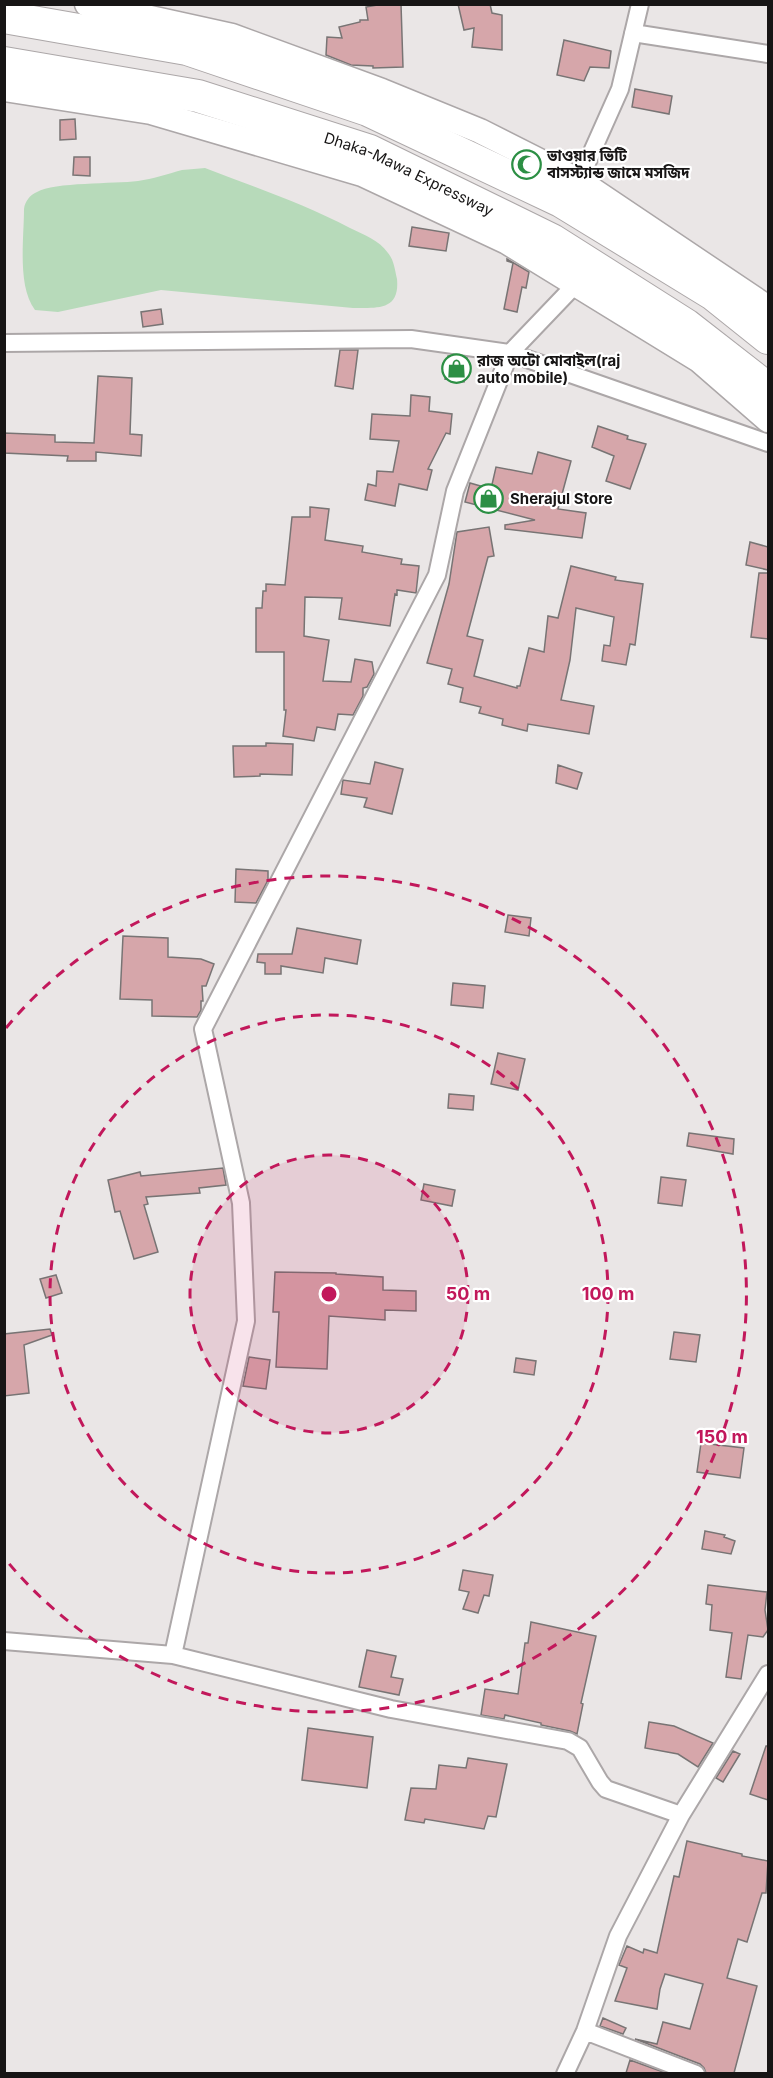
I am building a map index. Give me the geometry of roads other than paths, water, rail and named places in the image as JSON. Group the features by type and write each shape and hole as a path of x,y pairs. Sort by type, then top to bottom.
{"highway":[{"path":"4,17 187,49 368,110 561,201 713,294 768,338"},
{"name":"Dhaka-Mawa Expressway","path":"4,63 198,96 370,151 552,240 686,325 768,389"}],"street":[{"path":"87,4 232,36 382,91 480,131 579,181 768,308"},
{"path":"579,181 620,89 640,4"},
{"path":"633,33 768,54"},
{"path":"4,89 151,112 362,174 507,242 699,360 768,420"},
{"path":"173,1654 246,1321 241,1203 203,1029 438,575 455,491 510,353 575,285"},
{"path":"4,343 411,339 510,353 768,443"},
{"path":"4,1641 173,1654 391,1709 568,1741 580,1748 606,1789 681,1815"},
{"path":"564,2073 585,2031 618,1936 681,1815 768,1674"},
{"path":"585,2031 696,2073"}],"place":[{"name":"ভাওয়ার ভিটি বাসস্ট্যান্ড জামে মসজিদ","path":"526,164"},
{"name":"রাজ অটো মোবাইল(raj auto mobile)","path":"456,369"},
{"name":"Sherajul Store","path":"489,498"}]}
